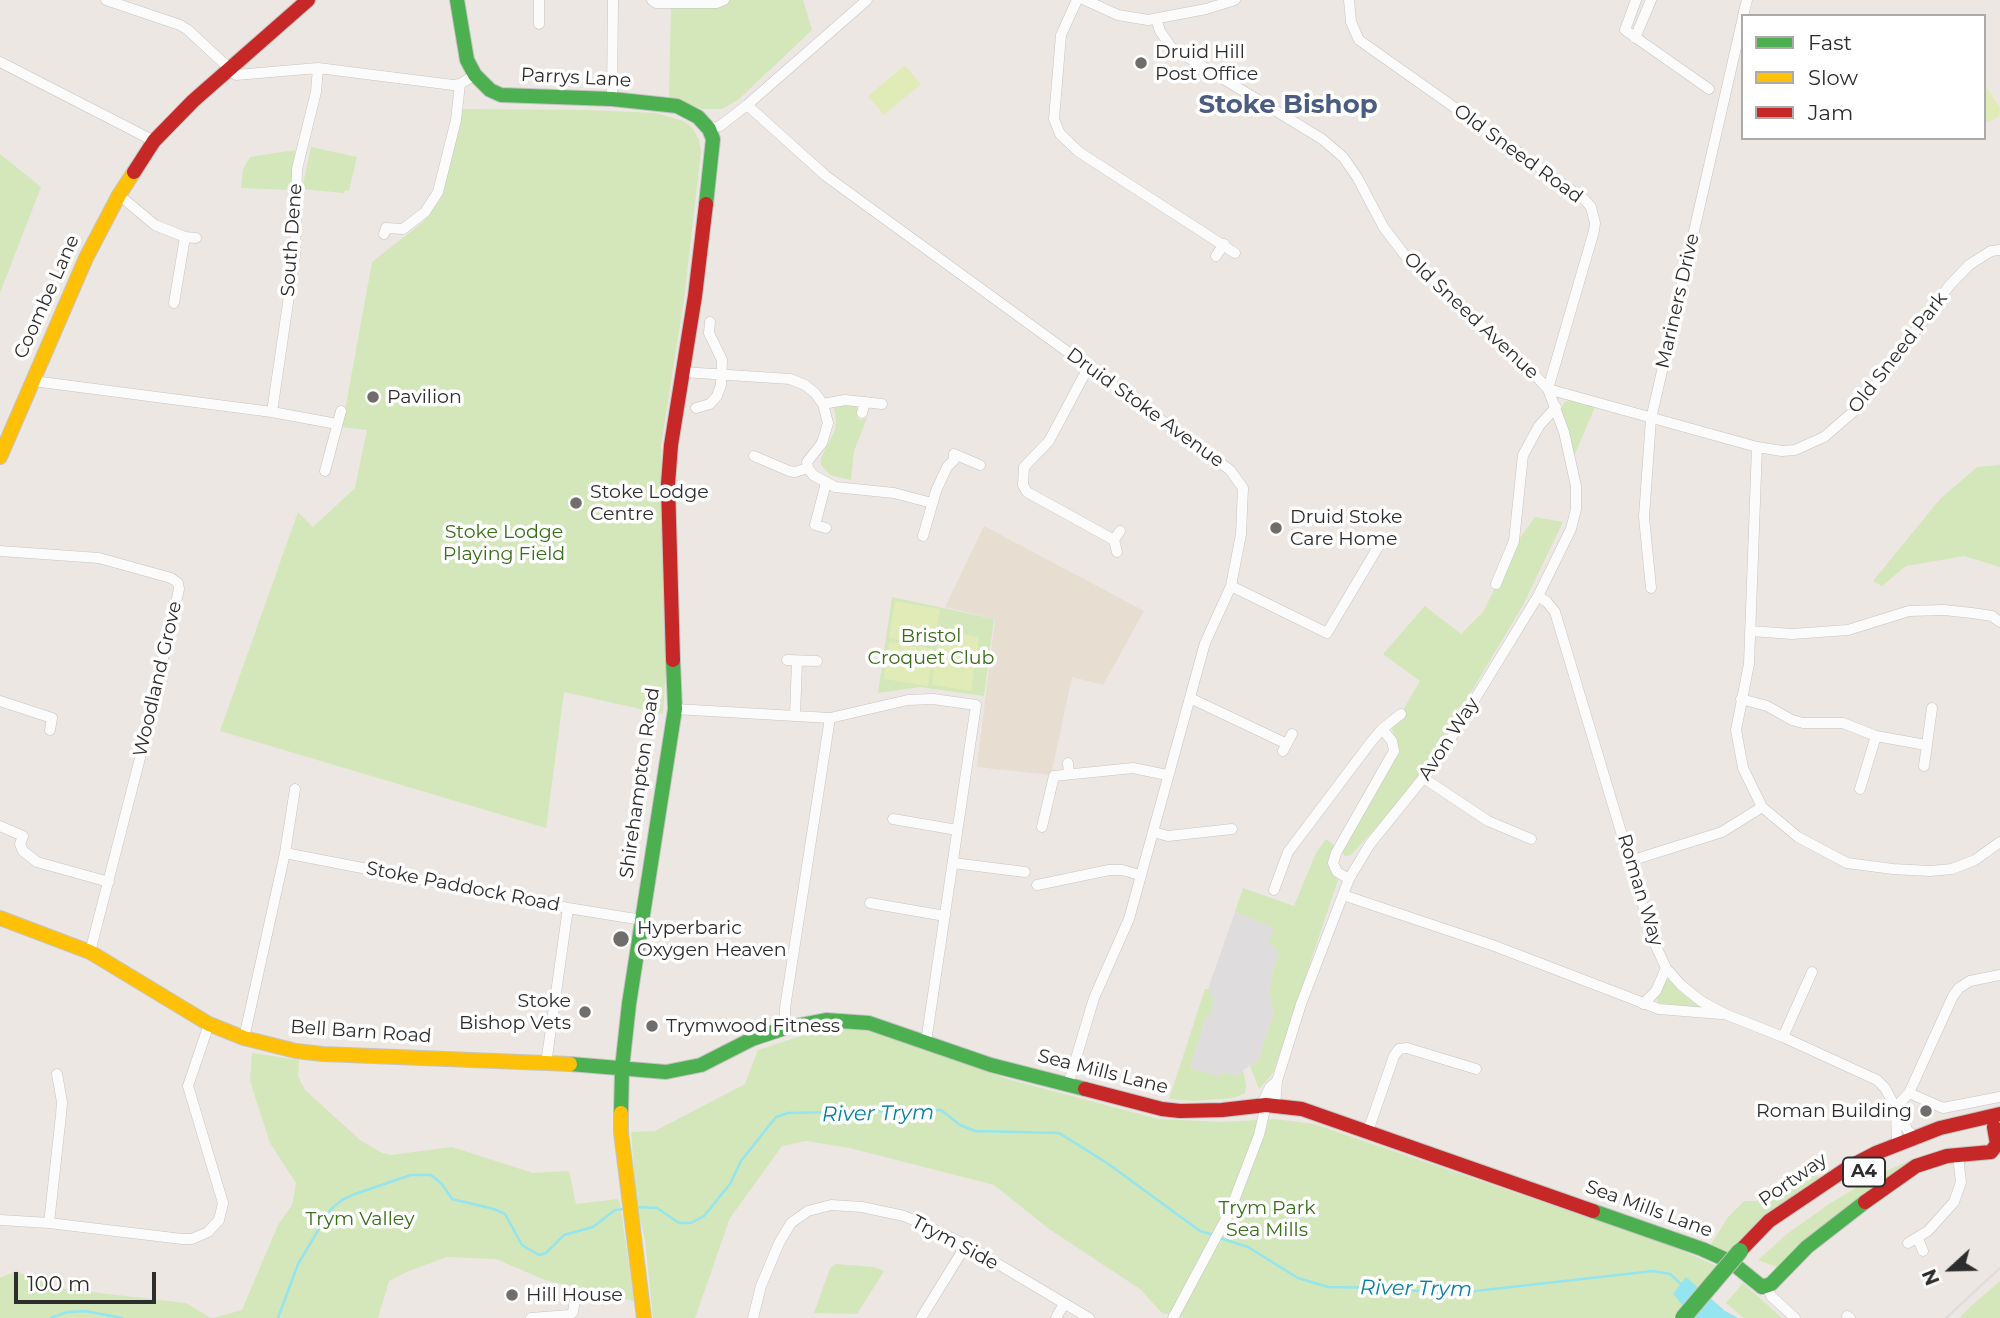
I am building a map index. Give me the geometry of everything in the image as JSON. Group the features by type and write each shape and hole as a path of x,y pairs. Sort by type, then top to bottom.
{"main road":[{"name":"Coombe Lane","path":"0,457 86,258 119,195 154,141 193,101 308,0"},
{"path":"457,0 464,49 475,75"},
{"name":"Parrys Lane","path":"475,75 490,90 500,95 612,99 677,106 690,111 709,129"},
{"name":"Shirehampton Road","path":"644,1318 621,1132 622,1068 629,1004 675,709 668,484 671,445 713,152 709,129"},
{"name":"Bell Barn Road","path":"0,918 90,952 209,1024 244,1038 296,1051 622,1068"},
{"name":"Sea Mills Lane","path":"622,1068 666,1072 689,1068 701,1065 752,1039 785,1028 826,1020 869,1023 991,1066 1144,1105 1180,1111 1267,1106 1302,1109 1702,1248 1731,1262 1757,1284 1767,1286"},
{"path":"1767,1286 1828,1230 1916,1166 1952,1156 1991,1152 1997,1148 1998,1122"},
{"name":"Portway","path":"1698,1318 1769,1221 1801,1197 1849,1167 1914,1137 1955,1124 1998,1122"},
{"name":"Portway","path":"1684,1318 1744,1254 1808,1205 1852,1178 1909,1150 1998,1122"}],"street":[{"path":"106,0 180,25 236,75 318,68 460,84 475,75"},
{"path":"539,0 539,24"},
{"path":"612,99 613,0"},
{"path":"652,0 656,3 718,3 724,0"},
{"path":"709,129 720,125 747,104 867,0"},
{"path":"1077,0 1061,35 1054,119 1060,134 1079,152 1235,253"},
{"path":"1085,0 1118,15 1156,19 1235,0"},
{"name":"Old Sneed Road","path":"1349,0 1351,22 1359,40 1584,199 1591,207 1594,231 1548,389"},
{"path":"1636,0 1625,30 1709,89"},
{"path":"1636,38 1651,0"},
{"name":"Old Sneed Avenue","path":"1156,19 1160,31 1171,47 1322,139 1343,158 1357,177 1384,228 1404,254 1548,389"},
{"name":"Mariners Drive","path":"1651,588 1644,517 1651,419 1741,26"},
{"path":"0,62 154,141"},
{"name":"South Dene","path":"272,412 295,255 297,169 316,92 318,68"},
{"path":"384,234 386,228 403,229 425,212 438,192 456,120 460,84"},
{"name":"Druid Stoke Avenue","path":"747,104 827,176 1230,470 1242,488 1241,534 1231,586 1205,643 1129,919 1094,998 1068,1085"},
{"path":"119,195 155,225 190,238 171,289 174,303"},
{"path":"1216,256 1224,244"},
{"name":"Old Sneed Park","path":"1548,389 1757,447 1782,452 1795,450 1824,437 1860,406 1949,286 1969,265 1992,251 2000,250"},
{"path":"696,408 710,404 721,386 722,360 709,332 710,322"},
{"path":"1089,366 1049,441 1024,467 1023,485 1027,492 1117,535 1117,552"},
{"path":"683,372 790,379 805,385 823,404 828,424 822,443 807,459 808,468 813,475 826,483 845,488 894,493 932,503"},
{"path":"33,381 272,412 337,424"},
{"name":"Avon Way","path":"1173,1318 1219,1233 1259,1135 1301,1004 1349,879 1370,844 1425,779 1538,596 1564,546 1576,509 1576,486 1556,407 1548,389"},
{"path":"823,404 845,400 882,404"},
{"path":"862,413 865,402"},
{"path":"1496,584 1514,541 1523,455 1539,426 1556,407"},
{"path":"325,471 341,411"},
{"path":"1757,447 1748,677 1736,730 1740,757 1762,807 1798,837 1847,863 1894,869 1952,869 1976,860 1999,845"},
{"path":"923,537 932,503 954,454 980,465"},
{"path":"754,456 789,471 808,468"},
{"path":"826,483 815,525 826,528"},
{"path":"1231,586 1327,632 1381,542"},
{"name":"Woodland Grove","path":"0,551 99,558 171,578 178,583 146,732 90,952"},
{"name":"Roman Way","path":"1538,596 1548,601 1555,612 1654,942 1666,968 1701,1001 1725,1014 1877,1080 1885,1088 1908,1131 1914,1137"},
{"path":"1751,631 1792,634 1848,630 1909,611 1932,610 1972,613 1992,617 2000,622"},
{"path":"795,716 792,661 817,661"},
{"path":"1190,698 1287,743"},
{"path":"675,709 831,718 908,700 933,699 975,705 926,1042"},
{"path":"1741,699 1767,706 1803,723 1843,723 1876,736 1926,746"},
{"path":"0,701 52,718 50,730"},
{"path":"1924,766 1932,708"},
{"path":"1274,890 1288,852 1381,729 1401,714"},
{"path":"785,1028 785,1008 831,718"},
{"path":"1349,879 1337,872 1333,863 1336,853 1394,751 1392,741 1381,729"},
{"path":"1860,789 1876,736"},
{"path":"1042,827 1054,776 1069,769 1133,768 1167,775"},
{"path":"1425,779 1488,821 1531,839"},
{"path":"244,1038 285,853 295,789"},
{"path":"1630,861 1722,832 1762,807"},
{"path":"893,819 906,826 957,830"},
{"path":"0,826 23,836 20,844 23,850 37,862 109,882"},
{"path":"1153,832 1168,835 1232,829"},
{"path":"1219,831 1220,844"},
{"name":"Stoke Paddock Road","path":"285,853 642,920"},
{"path":"953,863 1020,872 1017,859"},
{"path":"1046,872 1042,885 1110,870 1140,875"},
{"path":"1343,895 1492,945 1643,1004 1674,1012 1725,1014"},
{"path":"870,903 883,911 945,916"},
{"path":"546,1064 568,908"},
{"path":"1643,1004 1656,991 1666,968"},
{"path":"1783,1037 1812,972"},
{"path":"1897,1144 1895,1108 1909,1093 1953,996 1970,981 2000,975"},
{"path":"0,1220 49,1223 182,1239 202,1236 215,1225 222,1212 223,1203 188,1086 209,1024"},
{"path":"1368,1131 1394,1055 1399,1049 1407,1048 1471,1064"},
{"path":"49,1223 62,1102 57,1074"},
{"path":"1909,1093 1943,1108 2000,1097"},
{"path":"1923,1251 1913,1241 1940,1219 1956,1199 1961,1182 1952,1156"},
{"name":"Trym Side","path":"753,1318 761,1286 779,1243 791,1223 814,1208 831,1205 862,1207 904,1216 965,1245 1088,1318"},
{"path":"921,1318 965,1245"},
{"name":"Sea Mills Lane","path":"1767,1286 1771,1296 1795,1318"},
{"path":"531,1318 570,1315 575,1299"},
{"path":"1056,1318 1064,1304"}],"shaded area":[{"path":"984,526 1144,611 1103,685 1072,677 1051,775 977,767 995,619 945,607"},
{"path":"1235,912 1274,928 1279,953 1273,968 1269,994 1274,1013 1258,1061 1243,1070 1239,1076 1222,1072 1220,1077 1190,1068 1206,1016 1214,1003 1208,989"}],"green space":[{"path":"730,0 803,0 812,30 738,100 722,109 702,109 669,98 671,6"},
{"path":"905,65 921,84 884,115 868,96"},
{"path":"1986,86 2000,108 1999,116 1989,122 1986,121"},
{"name":"Stoke Lodge Playing Field","path":"462,109 656,113 683,121 692,127 699,140 701,152 684,299 661,446 666,670 663,714 564,692 546,828 220,731 298,512 313,527 355,488 367,430 342,427 372,262 423,222 440,200"},
{"path":"311,147 357,157 349,191 345,190 344,193 302,189"},
{"path":"295,150 290,190 241,188 243,169 250,157"},
{"path":"0,154 41,187 0,293"},
{"path":"1569,400 1595,407 1574,456 1561,410"},
{"path":"841,405 857,406 857,418 867,418 854,451 851,480 830,475 821,465 821,458 835,430 834,408"},
{"path":"2000,465 2000,567 1964,556 1906,566 1882,586 1873,581 1940,499 1977,467"},
{"path":"1535,517 1563,522 1522,607 1426,767 1401,800 1351,855 1345,856 1341,851 1398,746 1392,729 1420,681 1383,654 1425,606 1461,634 1483,612 1521,536"},
{"name":"Bristol Croquet Club","path":"892,597 994,619 984,696 920,687 878,693"},
{"path":"895,601 940,609 933,646 889,638"},
{"path":"939,631 979,637 971,691 932,685"},
{"path":"889,642 933,649 928,686 884,679"},
{"path":"1326,839 1334,845 1329,861 1338,880 1273,1073 1259,1089 1250,1066 1258,1061 1274,1013 1269,994 1273,968 1279,953 1269,941 1274,928 1235,912 1243,888 1294,906 1316,853"},
{"path":"1666,980 1703,1009 1659,1003 1656,998"},
{"path":"1205,989 1208,989 1214,1002 1209,1017 1206,1016 1190,1068 1220,1077 1222,1072 1239,1076 1243,1070 1245,1093 1234,1098 1193,1101 1169,1099"},
{"name":"Trym Park Sea Mills","path":"822,1029 861,1029 923,1048 1007,1079 1159,1119 1223,1122 1275,1119 1314,1124 1674,1247 1717,1266 1699,1288 1725,1311 1738,1318 1684,1306 1673,1318 1186,1318 1162,1313 1140,1289 1049,1229 994,1185 850,1148 806,1141 782,1146 730,1218 695,1318 653,1318 645,1240 637,1208 631,1132 655,1131 745,1084 758,1050"},
{"name":"Trym Valley","path":"252,1053 299,1060 298,1076 305,1090 360,1140 382,1153 391,1155 452,1147 533,1173 569,1171 576,1204 618,1199 634,1301 545,1280 496,1259 447,1257 389,1281 378,1318 213,1318 242,1310 278,1225 292,1205 296,1183 270,1143 250,1081"},
{"path":"1911,1160 1911,1163 1780,1268 1758,1260 1787,1234 1829,1204 1879,1174"},
{"path":"1806,1170 1814,1172 1819,1178 1725,1255 1711,1244 1728,1217 1744,1201 1757,1201 1760,1192 1784,1183"},
{"path":"836,1264 874,1267 884,1271 857,1314 814,1313 830,1268"},
{"path":"16,1271 56,1288 186,1303 211,1318 0,1318 0,1278"},
{"path":"2000,1281 2000,1318 1959,1318 1971,1306"},
{"path":"1743,1283 1782,1318 1744,1318 1726,1303"}],"water":[{"path":"1686,1277 1725,1311 1738,1318 1694,1318 1673,1294"}],"waterway":[{"name":"River Trym","path":"634,1207 657,1208 679,1223 691,1223 704,1216 730,1184 741,1161 776,1117 788,1113 941,1110 960,1125 975,1131 1059,1133 1107,1163 1200,1231 1214,1235"},
{"name":"River Trym","path":"278,1318 298,1264 331,1209 355,1194 411,1175 431,1175 442,1184 452,1199 505,1214 522,1245 539,1255 546,1253 564,1235 593,1227 615,1210 624,1209"},
{"name":"River Trym","path":"1220,1238 1248,1247 1298,1278 1328,1287 1387,1288 1449,1294 1653,1271 1670,1274 1682,1285"},
{"name":"River Trym","path":"51,1318 67,1312 85,1311 122,1318"}],"railway":[{"path":"1946,1318 2000,1268"}],"traffic: fast":[{"path":"457,0 467,60 475,75 490,90 501,95 612,99 677,106 698,117 709,129 713,139 706,204"},
{"path":"621,1113 622,1068 629,1004 675,709 673,660"},
{"path":"570,1064 666,1072 701,1065 752,1039 785,1028 826,1020 869,1023 991,1065 1085,1089"},
{"path":"1593,1211 1702,1249 1731,1262 1762,1287 1771,1284 1807,1247 1865,1202"},
{"path":"1683,1318 1740,1251"}],"traffic: slow":[{"path":"0,457 86,258 134,172"},
{"path":"0,918 90,952 209,1024 244,1038 296,1051 323,1054 570,1064"},
{"path":"621,1113 621,1132 644,1318"}],"traffic: jam":[{"path":"134,172 154,141 193,101 308,0"},
{"path":"673,660 668,484 671,445 695,296 706,204"},
{"path":"1085,1089 1162,1109 1180,1111 1266,1105 1302,1109 1593,1211"},
{"path":"1740,1251 1769,1221 1849,1167 1876,1153 1940,1128 2000,1114"},
{"path":"1865,1202 1916,1166 1947,1156 1991,1152 1997,1144 1994,1127"}],"place":[{"name":"Druid Hill Post Office","path":"1141,63"},
{"name":"Pavilion","path":"373,397"},
{"name":"Stoke Lodge Centre","path":"576,503"},
{"name":"Druid Stoke Care Home","path":"1276,528"},
{"name":"Hyperbaric Oxygen Heaven","path":"621,939"},
{"name":"Stoke Bishop Vets","path":"585,1012"},
{"name":"Trymwood Fitness","path":"652,1026"},
{"name":"Roman Building","path":"1926,1111"},
{"name":"Hill House","path":"512,1295"}],"district":[{"name":"Stoke Bishop","path":"1288,105"}]}
